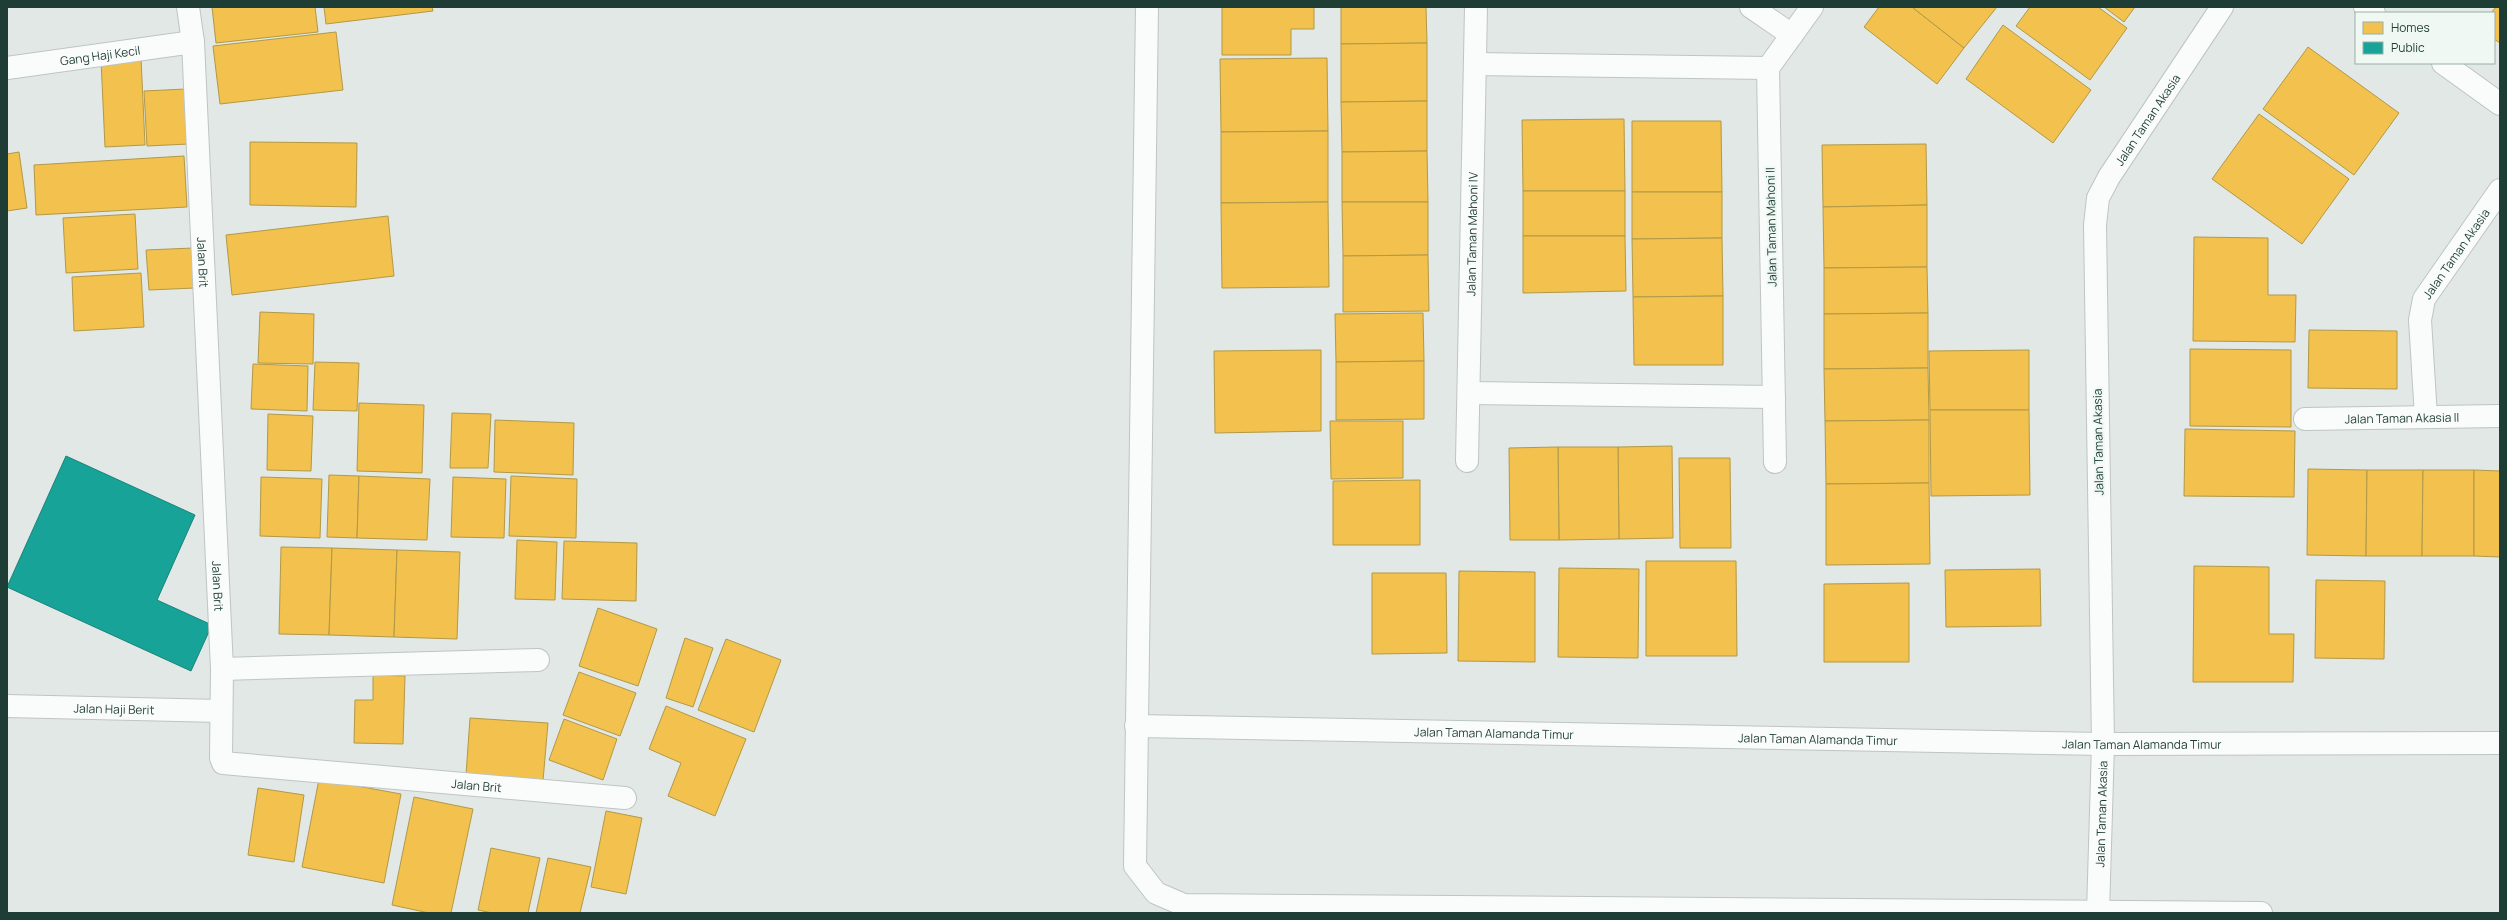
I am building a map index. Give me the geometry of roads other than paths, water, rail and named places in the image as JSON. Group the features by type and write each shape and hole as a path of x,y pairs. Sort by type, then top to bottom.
{"street":[{"name":"Jalan Brit","path":"188,7 193,42 222,669 220,711 221,758 223,763 625,798"},
{"path":"1147,7 1135,866 1156,893 1184,905 1464,910 2261,913"},
{"name":"Jalan Taman Mahoni IV","path":"1467,461 1476,7"},
{"path":"1751,7 1792,35"},
{"path":"1475,64 1768,68 1812,7"},
{"name":"Jalan Taman Akasia","path":"2098,912 2102,744 2095,225 2098,198 2109,177 2222,7"},
{"name":"Gang Haji Kecil","path":"7,68 193,42"},
{"path":"2444,64 2500,104"},
{"name":"Jalan Taman Mahoni II","path":"1768,68 1775,462"},
{"name":"Jalan Taman Akasia","path":"2426,417 2420,320 2424,299 2500,190"},
{"path":"1469,393 1774,397"},
{"name":"Jalan Taman Akasia II","path":"2305,420 2500,416"},
{"path":"222,669 538,660"},
{"name":"Jalan Haji Berit","path":"7,706 220,711"},
{"name":"Jalan Taman Alamanda Timur","path":"1136,726 2102,744 2500,743"}]}
